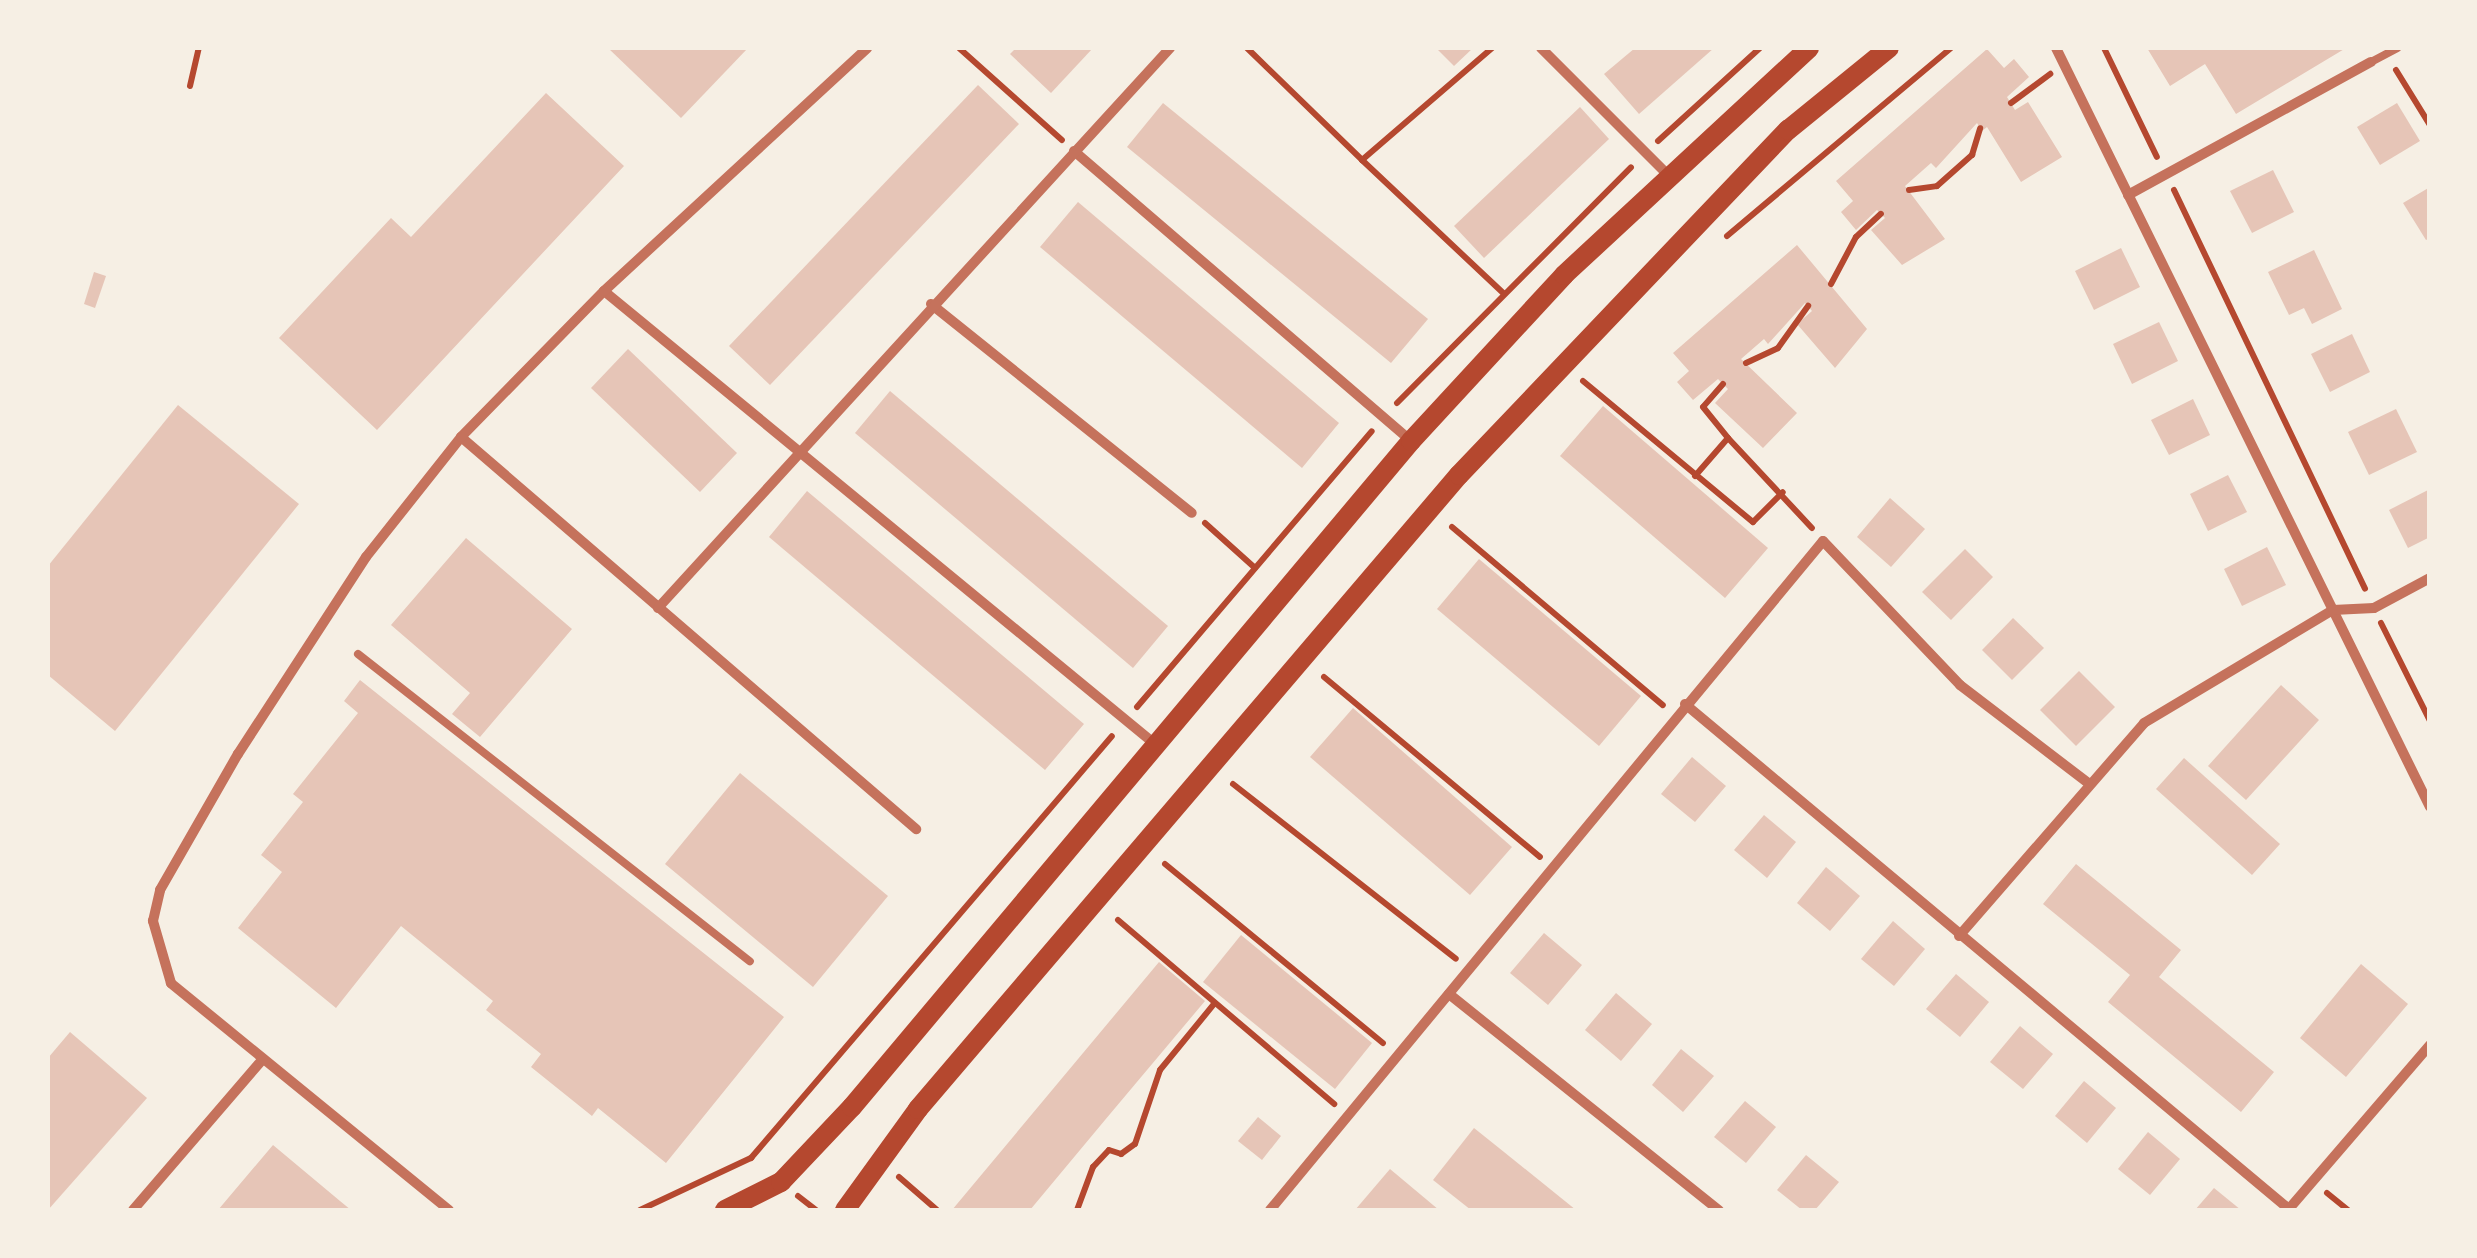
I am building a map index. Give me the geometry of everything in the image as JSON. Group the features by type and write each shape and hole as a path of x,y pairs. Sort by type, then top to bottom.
{"main road":[{"path":"725,1210 781,1182 840,1119 1411,441 1564,275 1809,48"},
{"path":"846,1210 918,1109 1459,475 1788,130 1889,48"}],"street":[{"path":"452,1210 432,1200 171,983 153,922 160,890 238,754 366,557 461,438 604,291 868,48"},
{"path":"658,608 931,304 1170,48"},
{"path":"1541,48 1668,175"},
{"path":"2056,48 2430,807"},
{"path":"2128,194 2168,178 2370,62"},
{"path":"1074,152 1411,441"},
{"path":"604,291 796,454 1156,744"},
{"path":"931,304 1192,513"},
{"path":"461,438 916,829"},
{"path":"1270,1210 1685,704 1824,542 1960,686 2088,782"},
{"path":"1958,936 2088,782 2144,723 2191,689 2333,610 2374,608 2430,578"},
{"path":"1685,704 2289,1210 2430,1045"},
{"path":"1449,994 1719,1210"},
{"path":"134,1210 263,1059"}],"lane":[{"path":"2370,62 2397,48"},
{"path":"358,654 750,961"}],"path":[{"path":"190,86 199,48"},
{"path":"959,48 1074,152"},
{"path":"1247,48 1503,293"},
{"path":"1362,160 1492,48"},
{"path":"640,1210 751,1158 1383,418 1503,293 1760,48"},
{"path":"1723,240 1951,48"},
{"path":"2104,48 2430,721"},
{"path":"2386,54 2430,124"},
{"path":"2010,103 2064,64"},
{"path":"1909,190 1919,184 1937,186 1972,155 1980,128"},
{"path":"1832,284 1856,237 1881,214"},
{"path":"1746,364 1778,348 1808,306"},
{"path":"1594,370 1583,381 1752,522 1784,492"},
{"path":"1723,384 1703,407 1728,438 1784,492 1824,542"},
{"path":"1695,476 1728,438"},
{"path":"1192,513 1255,568"},
{"path":"1452,527 1676,715"},
{"path":"1324,676 1553,867"},
{"path":"1233,784 1470,969"},
{"path":"1165,864 1399,1057"},
{"path":"962,912 973,922"},
{"path":"1118,920 1350,1117"},
{"path":"1077,1210 1093,1167 1109,1150 1121,1154 1135,1144 1160,1070 1214,1004"},
{"path":"898,1176 937,1210"}],"building":[{"path":"608,48 748,48 681,118"},
{"path":"1016,48 1093,48 1051,93 1010,54"},
{"path":"1436,48 1473,48 1454,66"},
{"path":"1635,48 1714,48 1639,114 1604,74"},
{"path":"2147,48 2346,48 2236,114 2205,64 2170,86"},
{"path":"1987,49 2004,68 2014,59 2029,77 2007,97 2015,110 2028,102 2062,157 2021,182 1987,127 1982,131 1977,123 1936,168 1931,163 1905,186 1945,239 1902,265 1871,230 1885,218 1877,210 1856,230 1841,212 1853,201 1836,181"},
{"path":"978,85 1019,124 770,385 729,346"},
{"path":"546,93 624,166 377,430 279,338 391,218 411,237"},
{"path":"1163,103 1428,319 1391,363 1127,147"},
{"path":"2397,103 2420,141 2380,165 2357,127"},
{"path":"1580,107 1609,139 1484,258 1454,226"},
{"path":"2273,170 2294,212 2252,233 2230,191"},
{"path":"2430,187 2430,238 2426,240 2403,203"},
{"path":"1078,202 1339,423 1302,468 1040,247"},
{"path":"1797,245 1867,329 1835,368 1797,324 1812,311 1805,303 1768,344 1764,339 1741,359 1797,413 1763,448 1715,403 1728,389 1718,379 1693,400 1677,382 1689,371 1673,353"},
{"path":"2121,248 2140,287 2094,310 2075,271"},
{"path":"2314,250 2342,309 2312,324 2304,308 2289,315 2268,272"},
{"path":"94,272 106,276 95,308 84,304"},
{"path":"2159,322 2178,361 2132,384 2113,344"},
{"path":"2352,334 2370,372 2330,392 2311,354"},
{"path":"628,349 737,453 700,492 591,388"},
{"path":"890,391 1168,626 1133,668 855,433"},
{"path":"2193,399 2210,435 2169,455 2151,420"},
{"path":"178,405 299,504 115,731 48,675 48,566"},
{"path":"1603,406 1768,548 1725,598 1560,456"},
{"path":"2396,409 2417,452 2369,475 2348,432"},
{"path":"2228,475 2247,512 2208,531 2190,494"},
{"path":"2428,490 2430,537 2408,548 2389,510"},
{"path":"807,491 1084,724 1045,770 769,537"},
{"path":"1890,498 1925,529 1891,567 1857,537"},
{"path":"466,538 572,629 480,737 452,714 470,693 391,625"},
{"path":"2267,547 2286,585 2242,606 2224,569"},
{"path":"1965,549 1993,577 1951,620 1922,592"},
{"path":"1479,559 1641,696 1599,746 1437,609"},
{"path":"2013,618 2044,648 2012,680 1982,650"},
{"path":"2079,671 2115,707 2076,746 2040,710"},
{"path":"360,680 784,1017 666,1163 598,1108 592,1116 531,1067 541,1054 486,1010 493,1001 401,926 336,1008 238,928 282,872 261,855 303,802 293,794 358,713 344,701"},
{"path":"2281,685 2319,720 2246,800 2208,766"},
{"path":"1353,708 1512,847 1470,895 1310,757"},
{"path":"1692,757 1726,786 1695,822 1661,794"},
{"path":"2184,758 2280,844 2252,875 2156,789"},
{"path":"740,773 888,896 813,987 665,864"},
{"path":"1764,815 1796,842 1767,878 1734,850"},
{"path":"2076,864 2181,950 2159,977 2274,1072 2241,1112 2108,1002 2130,975 2043,904"},
{"path":"1826,867 1860,896 1830,931 1797,903"},
{"path":"1893,921 1925,949 1894,986 1861,959"},
{"path":"1544,933 1582,965 1548,1005 1510,973"},
{"path":"1241,935 1372,1043 1335,1089 1203,982"},
{"path":"1159,962 1205,1001 1030,1210 952,1210"},
{"path":"2361,964 2408,1004 2346,1077 2300,1038"},
{"path":"1956,974 1989,1002 1960,1037 1926,1009"},
{"path":"1616,993 1652,1024 1621,1061 1585,1030"},
{"path":"2020,1026 2053,1054 2023,1089 1990,1062"},
{"path":"70,1032 147,1098 48,1210 48,1058"},
{"path":"1681,1049 1714,1076 1683,1112 1652,1085"},
{"path":"2084,1081 2116,1108 2087,1143 2055,1116"},
{"path":"1745,1101 1776,1127 1746,1163 1714,1137"},
{"path":"1258,1117 1281,1136 1262,1160 1238,1141"},
{"path":"1474,1128 1576,1210 1471,1210 1433,1180"},
{"path":"2148,1132 2180,1159 2150,1195 2118,1169"},
{"path":"273,1145 340,1201 351,1210 218,1210"},
{"path":"1806,1155 1839,1182 1815,1210 1802,1210 1777,1190"},
{"path":"1390,1169 1439,1210 1355,1210"},
{"path":"2214,1188 2241,1210 2195,1210"}]}
